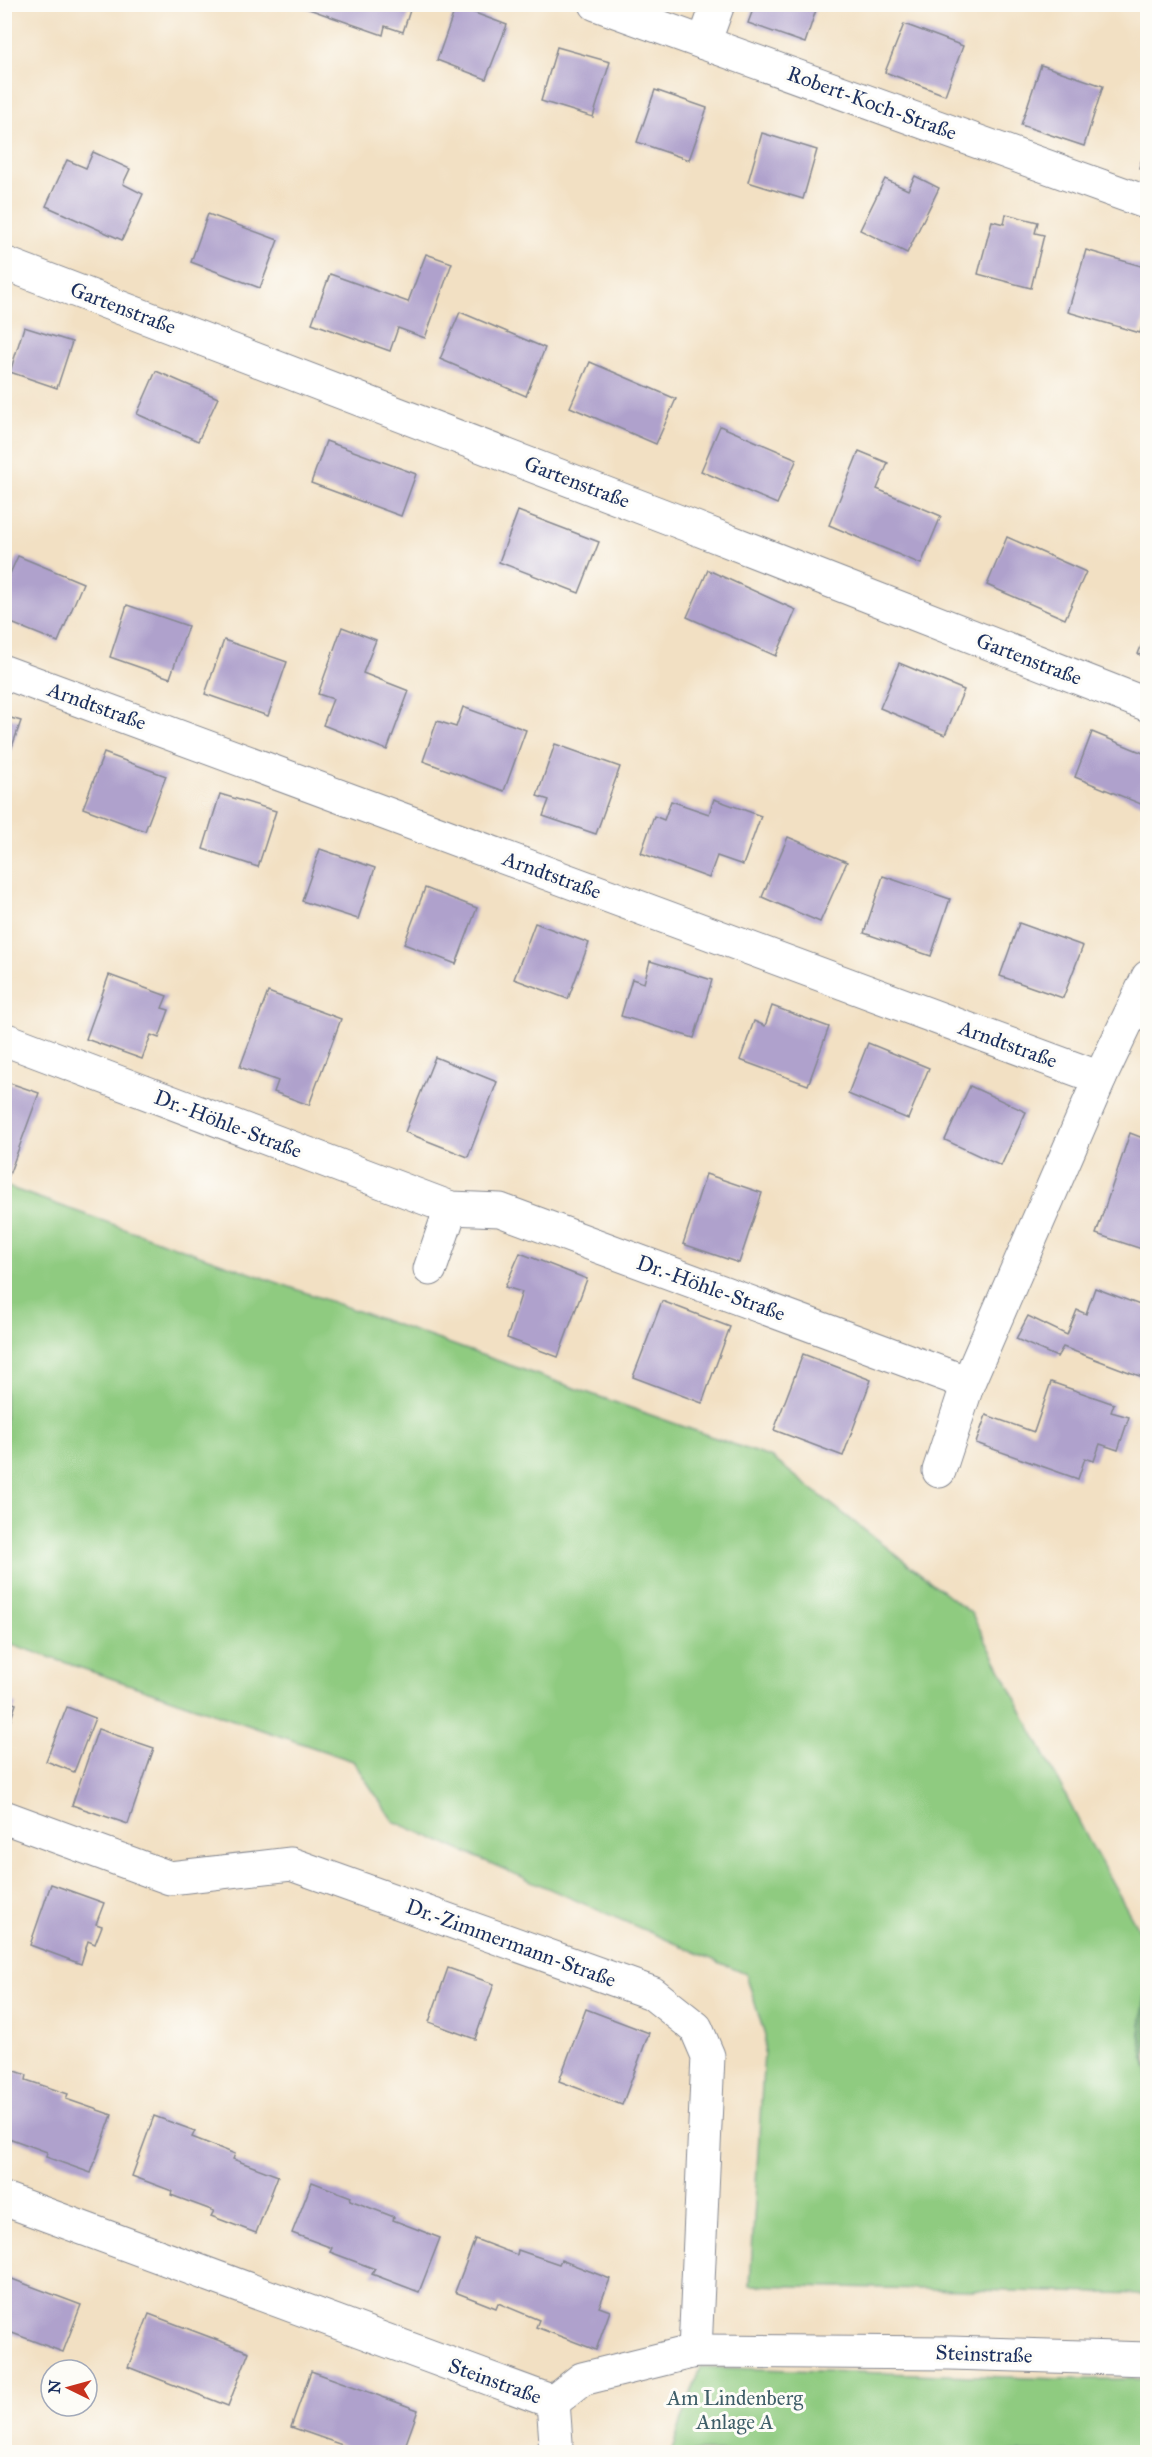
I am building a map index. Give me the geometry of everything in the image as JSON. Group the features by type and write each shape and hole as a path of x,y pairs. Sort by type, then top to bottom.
{"street":[{"name":"Robert-Koch-Straße","path":"596,4 1148,202"},
{"path":"704,43 718,4"},
{"name":"Gartenstraße","path":"4,263 696,528 1148,705"},
{"name":"Arndtstraße","path":"4,672 1100,1078"},
{"path":"939,1471 968,1383 1100,1078 1148,977"},
{"name":"Dr.-Höhle-Straße","path":"4,1040 451,1208 500,1210 968,1383"},
{"path":"430,1269 451,1208"},
{"name":"Dr.-Zimmermann-Straße","path":"4,1817 170,1878 291,1864 652,1993 696,2028 708,2056 695,2351"},
{"name":"Steinstraße","path":"4,2199 553,2402 582,2379 695,2351 951,2353 1148,2360"},
{"path":"552,2452 556,2442 553,2402"}],"green space":[{"path":"5,1186 772,1458 972,1614 1088,1839 1147,1945 1147,1985 1140,2034 1148,2069 1147,2294 750,2285 765,2036 746,1974 393,1821 353,1761 5,1642"},
{"path":"1147,1985 1147,2069 1140,2034"},
{"name":"Am Lindenberg Anlage A","path":"700,2367 1062,2379 1147,2379 1147,2452 671,2452"}],"building":[{"path":"307,4 412,4 403,32 385,26 383,35 306,8"},
{"path":"755,4 818,4 805,43 748,23"},
{"path":"456,6 507,25 486,79 437,60"},
{"path":"904,24 963,46 945,95 885,72"},
{"path":"557,47 610,62 593,117 541,101"},
{"path":"1041,65 1103,86 1084,146 1021,125"},
{"path":"655,90 707,108 689,160 637,142"},
{"path":"762,133 817,150 803,199 748,182"},
{"path":"1148,143 1148,171 1139,168"},
{"path":"93,152 130,169 123,184 143,194 122,240 46,206 67,160 86,168"},
{"path":"915,176 939,188 907,253 860,230 885,179 908,190"},
{"path":"208,214 278,240 260,288 191,262"},
{"path":"1006,214 1038,222 1035,233 1044,235 1031,288 978,274 992,221 1004,224"},
{"path":"1086,250 1148,268 1148,307 1140,333 1068,312"},
{"path":"426,254 452,263 425,338 398,328 390,351 312,323 330,274 408,302"},
{"path":"460,312 545,348 526,396 440,359"},
{"path":"24,327 72,342 57,388 10,372"},
{"path":"590,362 676,399 656,444 570,407"},
{"path":"156,371 218,398 198,441 137,414"},
{"path":"720,426 797,459 777,504 701,471"},
{"path":"326,441 416,474 401,516 311,483"},
{"path":"859,451 888,463 877,489 941,516 921,564 829,525"},
{"path":"518,511 599,542 579,593 499,562"},
{"path":"1007,537 1086,572 1065,619 987,585"},
{"path":"18,556 83,583 58,642 4,620 4,587"},
{"path":"708,570 796,610 776,656 687,617"},
{"path":"127,605 188,626 170,678 110,657"},
{"path":"342,627 376,640 363,673 409,691 387,750 323,725 333,699 318,694"},
{"path":"1148,631 1148,658 1138,654"},
{"path":"224,640 287,662 268,716 205,694"},
{"path":"899,663 964,690 945,735 880,708"},
{"path":"463,707 526,730 504,791 423,761 437,721 456,727"},
{"path":"4,716 21,721 5,767 4,767"},
{"path":"1092,732 1148,755 1148,807 1075,777"},
{"path":"555,744 620,767 596,834 543,816 549,800 537,796"},
{"path":"104,753 166,776 145,831 83,808"},
{"path":"220,794 276,811 258,867 203,849"},
{"path":"714,799 761,816 743,865 717,856 709,878 641,853 654,816 664,820 671,801 709,814"},
{"path":"788,837 847,862 820,922 762,897"},
{"path":"320,849 375,868 358,919 302,901"},
{"path":"883,876 950,899 931,956 864,933"},
{"path":"425,888 477,908 456,964 404,944"},
{"path":"535,923 589,943 568,999 514,979"},
{"path":"1019,923 1083,946 1063,998 1000,976"},
{"path":"650,961 712,980 694,1038 621,1016 632,979 644,983"},
{"path":"109,975 167,996 162,1008 169,1010 159,1038 151,1035 142,1059 86,1039"},
{"path":"268,992 341,1019 309,1105 274,1092 278,1081 240,1067"},
{"path":"772,1006 829,1027 808,1085 740,1060 754,1021 765,1026"},
{"path":"868,1043 929,1068 908,1119 848,1094"},
{"path":"435,1057 497,1082 468,1157 405,1132"},
{"path":"4,1081 39,1093 9,1175 4,1173"},
{"path":"970,1086 1026,1112 1001,1166 945,1140"},
{"path":"1130,1133 1148,1140 1148,1251 1096,1234"},
{"path":"706,1174 762,1193 739,1263 683,1244"},
{"path":"520,1253 587,1279 558,1357 507,1338 522,1292 505,1287"},
{"path":"1095,1288 1148,1308 1148,1371 1145,1378 1063,1347 1057,1357 1016,1339 1028,1316 1067,1335 1077,1310 1086,1314"},
{"path":"662,1301 730,1327 702,1403 633,1377"},
{"path":"803,1354 871,1380 843,1456 774,1430"},
{"path":"1051,1382 1114,1404 1111,1412 1129,1417 1118,1450 1100,1444 1094,1461 1085,1458 1078,1479 976,1443 986,1415 1034,1432"},
{"path":"4,1700 16,1704 5,1737 4,1737"},
{"path":"67,1707 95,1718 74,1772 46,1761"},
{"path":"98,1729 154,1748 128,1824 72,1805"},
{"path":"51,1884 104,1903 96,1924 102,1926 95,1944 88,1941 81,1964 30,1945"},
{"path":"448,1968 494,1984 475,2039 429,2022"},
{"path":"586,2009 649,2033 622,2105 559,2081"},
{"path":"4,2067 27,2075 26,2080 68,2094 66,2099 112,2115 91,2173 46,2157 47,2152 6,2137 8,2130 4,2129"},
{"path":"154,2116 195,2131 192,2137 235,2154 233,2159 278,2176 256,2233 211,2216 214,2211 171,2195 172,2191 132,2176"},
{"path":"312,2182 394,2217 393,2220 440,2238 419,2292 372,2274 375,2269 330,2252 332,2248 292,2233"},
{"path":"475,2239 517,2255 518,2250 559,2264 561,2260 610,2279 599,2307 610,2311 596,2350 536,2327 539,2320 498,2303 496,2308 455,2292"},
{"path":"4,2276 81,2305 63,2352 4,2330"},
{"path":"149,2314 249,2352 228,2406 128,2367"},
{"path":"311,2371 418,2410 403,2452 362,2452 291,2427"}]}
